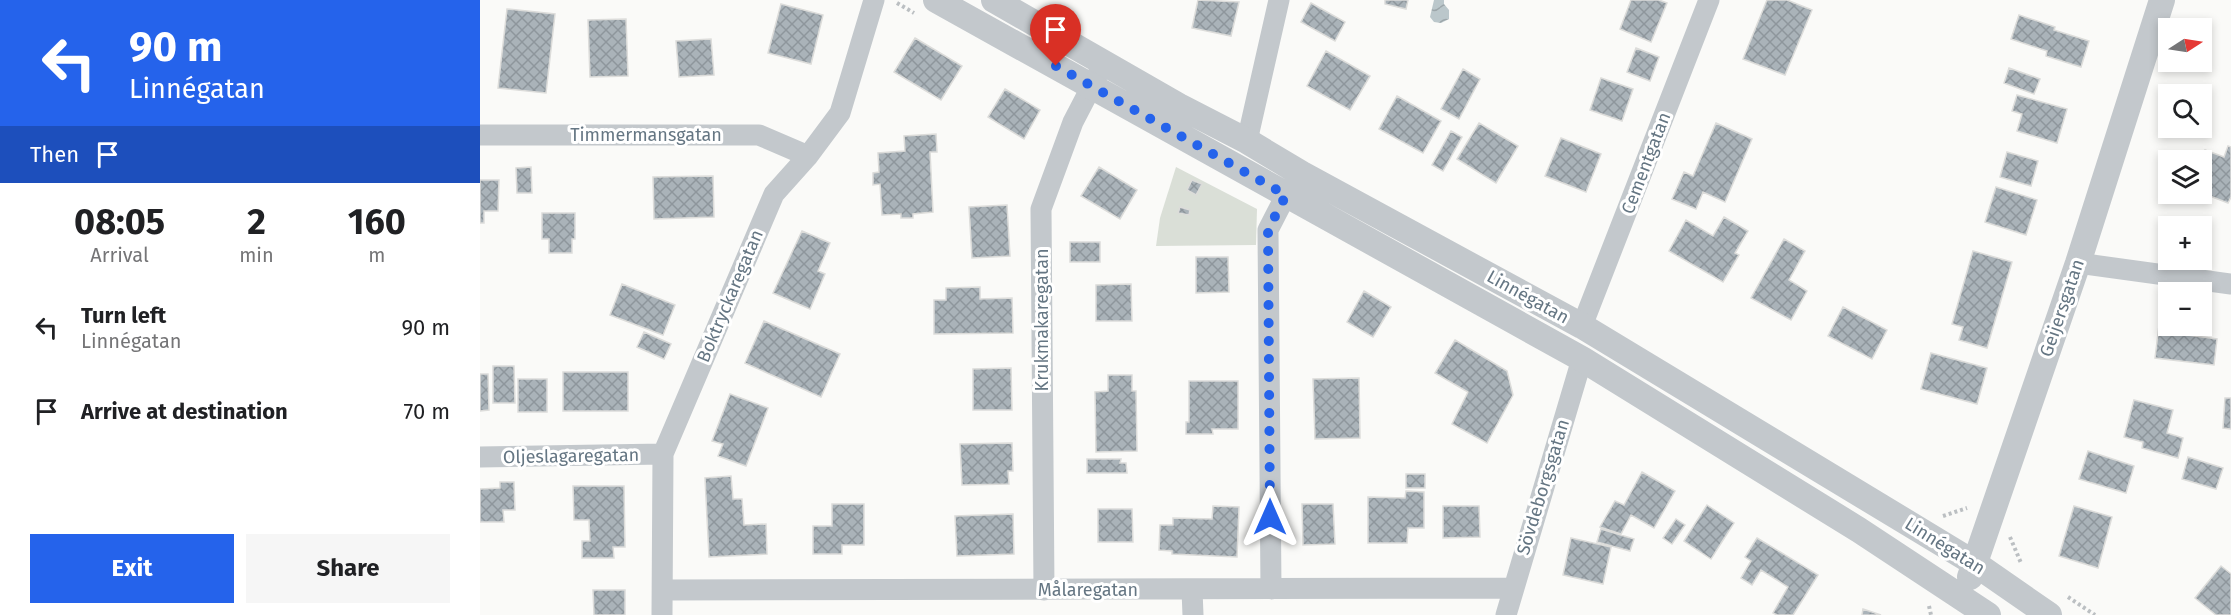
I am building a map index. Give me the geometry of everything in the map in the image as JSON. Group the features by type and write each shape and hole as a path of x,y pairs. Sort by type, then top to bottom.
{"street":[{"name":"Boktryckaregatan","path":"662,615 664,590 663,454 774,194 808,156 840,112 874,0"},
{"name":"Linnégatan","path":"936,0 1582,359 1858,530 1962,607 1988,615"},
{"path":"1247,141 1279,0"},
{"name":"Cementgatan","path":"1582,326 1709,0"},
{"name":"Geijersgatan","path":"1962,607 1974,563 2078,263 2162,0"},
{"name":"Linnégatan","path":"1006,3 1179,106 1247,141 1302,174 1582,326 1974,563 2049,615"},
{"path":"1002,36 1006,3"},
{"name":"Krukmakaregatan","path":"1044,590 1041,208 1073,122 1104,63"},
{"name":"Timmermansgatan","path":"480,135 759,135 808,156"},
{"path":"1270,589 1268,230 1286,195 1302,174"},
{"path":"2078,263 2231,284"},
{"name":"Sövdeborgsgatan","path":"1506,615 1582,359"},
{"name":"Oljeslagaregatan","path":"480,457 663,454"},
{"name":"Målaregatan","path":"664,590 1513,588"},
{"path":"1192,590 1193,615"}],"shaded area":[{"path":"1176,167 1257,209 1256,245 1156,246 1160,218"}],"water":[{"path":"1434,0 1444,0 1449,10 1449,19 1441,23 1434,22 1430,17"}],"building":[{"path":"1198,0 1239,2 1231,36 1192,28"},
{"path":"1385,0 1408,0 1406,9 1385,4"},
{"path":"1631,0 1659,0 1667,3 1651,42 1620,29"},
{"path":"1767,0 1787,0 1812,10 1785,75 1743,59"},
{"path":"1311,3 1345,22 1335,41 1301,22"},
{"path":"781,4 823,15 811,64 768,53"},
{"path":"507,9 555,14 546,93 498,88"},
{"path":"2019,15 2055,27 2054,30 2089,41 2081,67 2046,56 2047,51 2011,39"},
{"path":"626,19 628,76 590,77 588,20"},
{"path":"915,38 962,66 941,100 894,72"},
{"path":"711,39 714,75 679,77 676,41"},
{"path":"1636,48 1659,57 1650,81 1627,72"},
{"path":"1326,51 1370,76 1350,110 1307,86"},
{"path":"2009,68 2040,79 2034,94 2004,83"},
{"path":"1463,69 1480,79 1459,119 1441,109"},
{"path":"1601,78 1633,89 1622,121 1590,110"},
{"path":"1005,89 1040,110 1024,139 988,117"},
{"path":"2017,95 2067,109 2057,143 2017,131 2022,114 2012,111"},
{"path":"1397,96 1441,121 1423,153 1379,129"},
{"path":"1479,123 1518,146 1496,183 1457,159"},
{"path":"1716,123 1752,139 1725,202 1703,192 1696,209 1672,199 1684,172 1693,176"},
{"path":"1451,131 1462,137 1443,171 1432,165"},
{"path":"936,134 937,152 930,152 933,212 913,214 913,218 901,218 901,214 882,215 880,184 873,185 873,173 879,172 878,153 905,151 904,136"},
{"path":"1561,138 1601,154 1586,192 1545,176"},
{"path":"2228,146 2231,147 2231,197 2228,203 2212,197 2212,153 2224,157"},
{"path":"2007,152 2038,161 2031,186 2000,177"},
{"path":"531,167 532,193 517,193 516,168"},
{"path":"1099,167 1137,190 1120,219 1081,196"},
{"path":"713,176 714,217 654,219 653,177"},
{"path":"480,180 499,180 498,211 484,211 484,223 480,223"},
{"path":"1192,180 1202,184 1196,195 1187,190"},
{"path":"1996,187 2037,200 2026,235 1985,222"},
{"path":"1007,205 1010,256 972,258 969,207"},
{"path":"1180,207 1190,210 1189,215 1178,213"},
{"path":"542,213 575,213 575,239 572,239 572,253 549,253 549,239 542,239"},
{"path":"1724,217 1748,231 1735,253 1739,255 1723,282 1669,251 1686,220 1713,236"},
{"path":"802,231 830,243 818,271 825,274 810,309 773,293"},
{"path":"1784,239 1805,251 1789,280 1807,291 1791,320 1751,298"},
{"path":"1070,242 1100,242 1100,262 1070,262"},
{"path":"1973,251 2012,262 1987,348 1959,340 1963,327 1952,324"},
{"path":"1196,257 1228,257 1229,292 1196,293"},
{"path":"622,284 675,305 663,335 610,315"},
{"path":"1131,284 1132,321 1096,321 1096,285"},
{"path":"980,287 980,299 1012,298 1013,333 934,334 934,300 946,300 946,288"},
{"path":"1364,291 1391,307 1373,337 1347,322"},
{"path":"1843,307 1887,330 1872,359 1828,336"},
{"path":"764,321 840,354 821,397 745,363"},
{"path":"644,332 671,344 664,359 637,347"},
{"path":"2158,333 2158,336 2195,336 2217,339 2214,365 2155,358"},
{"path":"1455,340 1507,371 1513,395 1487,443 1452,424 1468,392 1435,373"},
{"path":"1931,353 1987,368 1977,404 1921,389"},
{"path":"493,366 514,366 515,403 493,403"},
{"path":"1011,368 1012,410 973,410 973,369"},
{"path":"563,372 628,372 628,411 563,411"},
{"path":"480,374 488,374 489,410 480,411"},
{"path":"1108,375 1132,375 1132,391 1136,391 1137,451 1096,452 1095,392 1108,391"},
{"path":"1359,378 1360,438 1315,439 1313,379"},
{"path":"518,379 547,379 547,412 518,412"},
{"path":"1189,381 1238,381 1238,429 1212,429 1213,434 1186,434 1186,422 1189,422"},
{"path":"730,394 768,408 746,466 718,456 723,444 712,441"},
{"path":"2225,398 2231,398 2231,429 2223,428"},
{"path":"2134,400 2173,410 2167,433 2183,438 2178,458 2142,448 2143,442 2124,437"},
{"path":"1012,443 1013,471 1008,471 1009,484 962,485 960,444"},
{"path":"2088,451 2134,466 2126,493 2079,479"},
{"path":"2188,457 2223,468 2216,489 2182,479"},
{"path":"1087,459 1121,459 1120,463 1126,463 1127,473 1087,473"},
{"path":"1642,472 1675,491 1654,528 1631,515 1621,534 1600,527 1615,501 1624,505"},
{"path":"1406,474 1425,474 1425,488 1406,488"},
{"path":"731,476 733,499 742,499 744,525 766,524 767,554 709,557 705,478"},
{"path":"500,482 514,482 515,510 503,510 504,522 480,522 480,489 500,488"},
{"path":"573,486 624,486 625,547 613,547 614,558 582,558 582,541 590,541 589,520 574,520"},
{"path":"1406,491 1424,492 1424,528 1408,528 1407,543 1368,543 1368,497 1405,498"},
{"path":"832,504 864,504 864,545 842,545 842,554 813,554 813,526 832,526"},
{"path":"1302,504 1333,504 1335,544 1303,545"},
{"path":"1707,505 1734,523 1711,559 1684,541"},
{"path":"1213,506 1239,507 1237,557 1172,554 1172,551 1159,550 1160,525 1173,525 1173,518 1212,519"},
{"path":"1443,506 1479,506 1480,537 1443,538"},
{"path":"2074,506 2112,517 2098,568 2059,556"},
{"path":"1098,509 1132,509 1133,542 1098,542"},
{"path":"1013,514 1014,554 957,556 955,516"},
{"path":"1676,519 1685,525 1672,544 1663,538"},
{"path":"1601,529 1634,539 1630,551 1597,542"},
{"path":"1571,538 1611,547 1603,584 1563,575"},
{"path":"1757,538 1818,575 1793,615 1773,613 1788,587 1761,570 1752,585 1741,578 1751,561 1745,557"},
{"path":"2221,566 2231,574 2231,615 2216,615 2195,598"},
{"path":"593,590 625,590 625,615 594,615"},
{"path":"1863,609 1881,615 1862,615"}],"route":[{"path":"1056,66 1286,195 1268,230 1270,517"}]}
